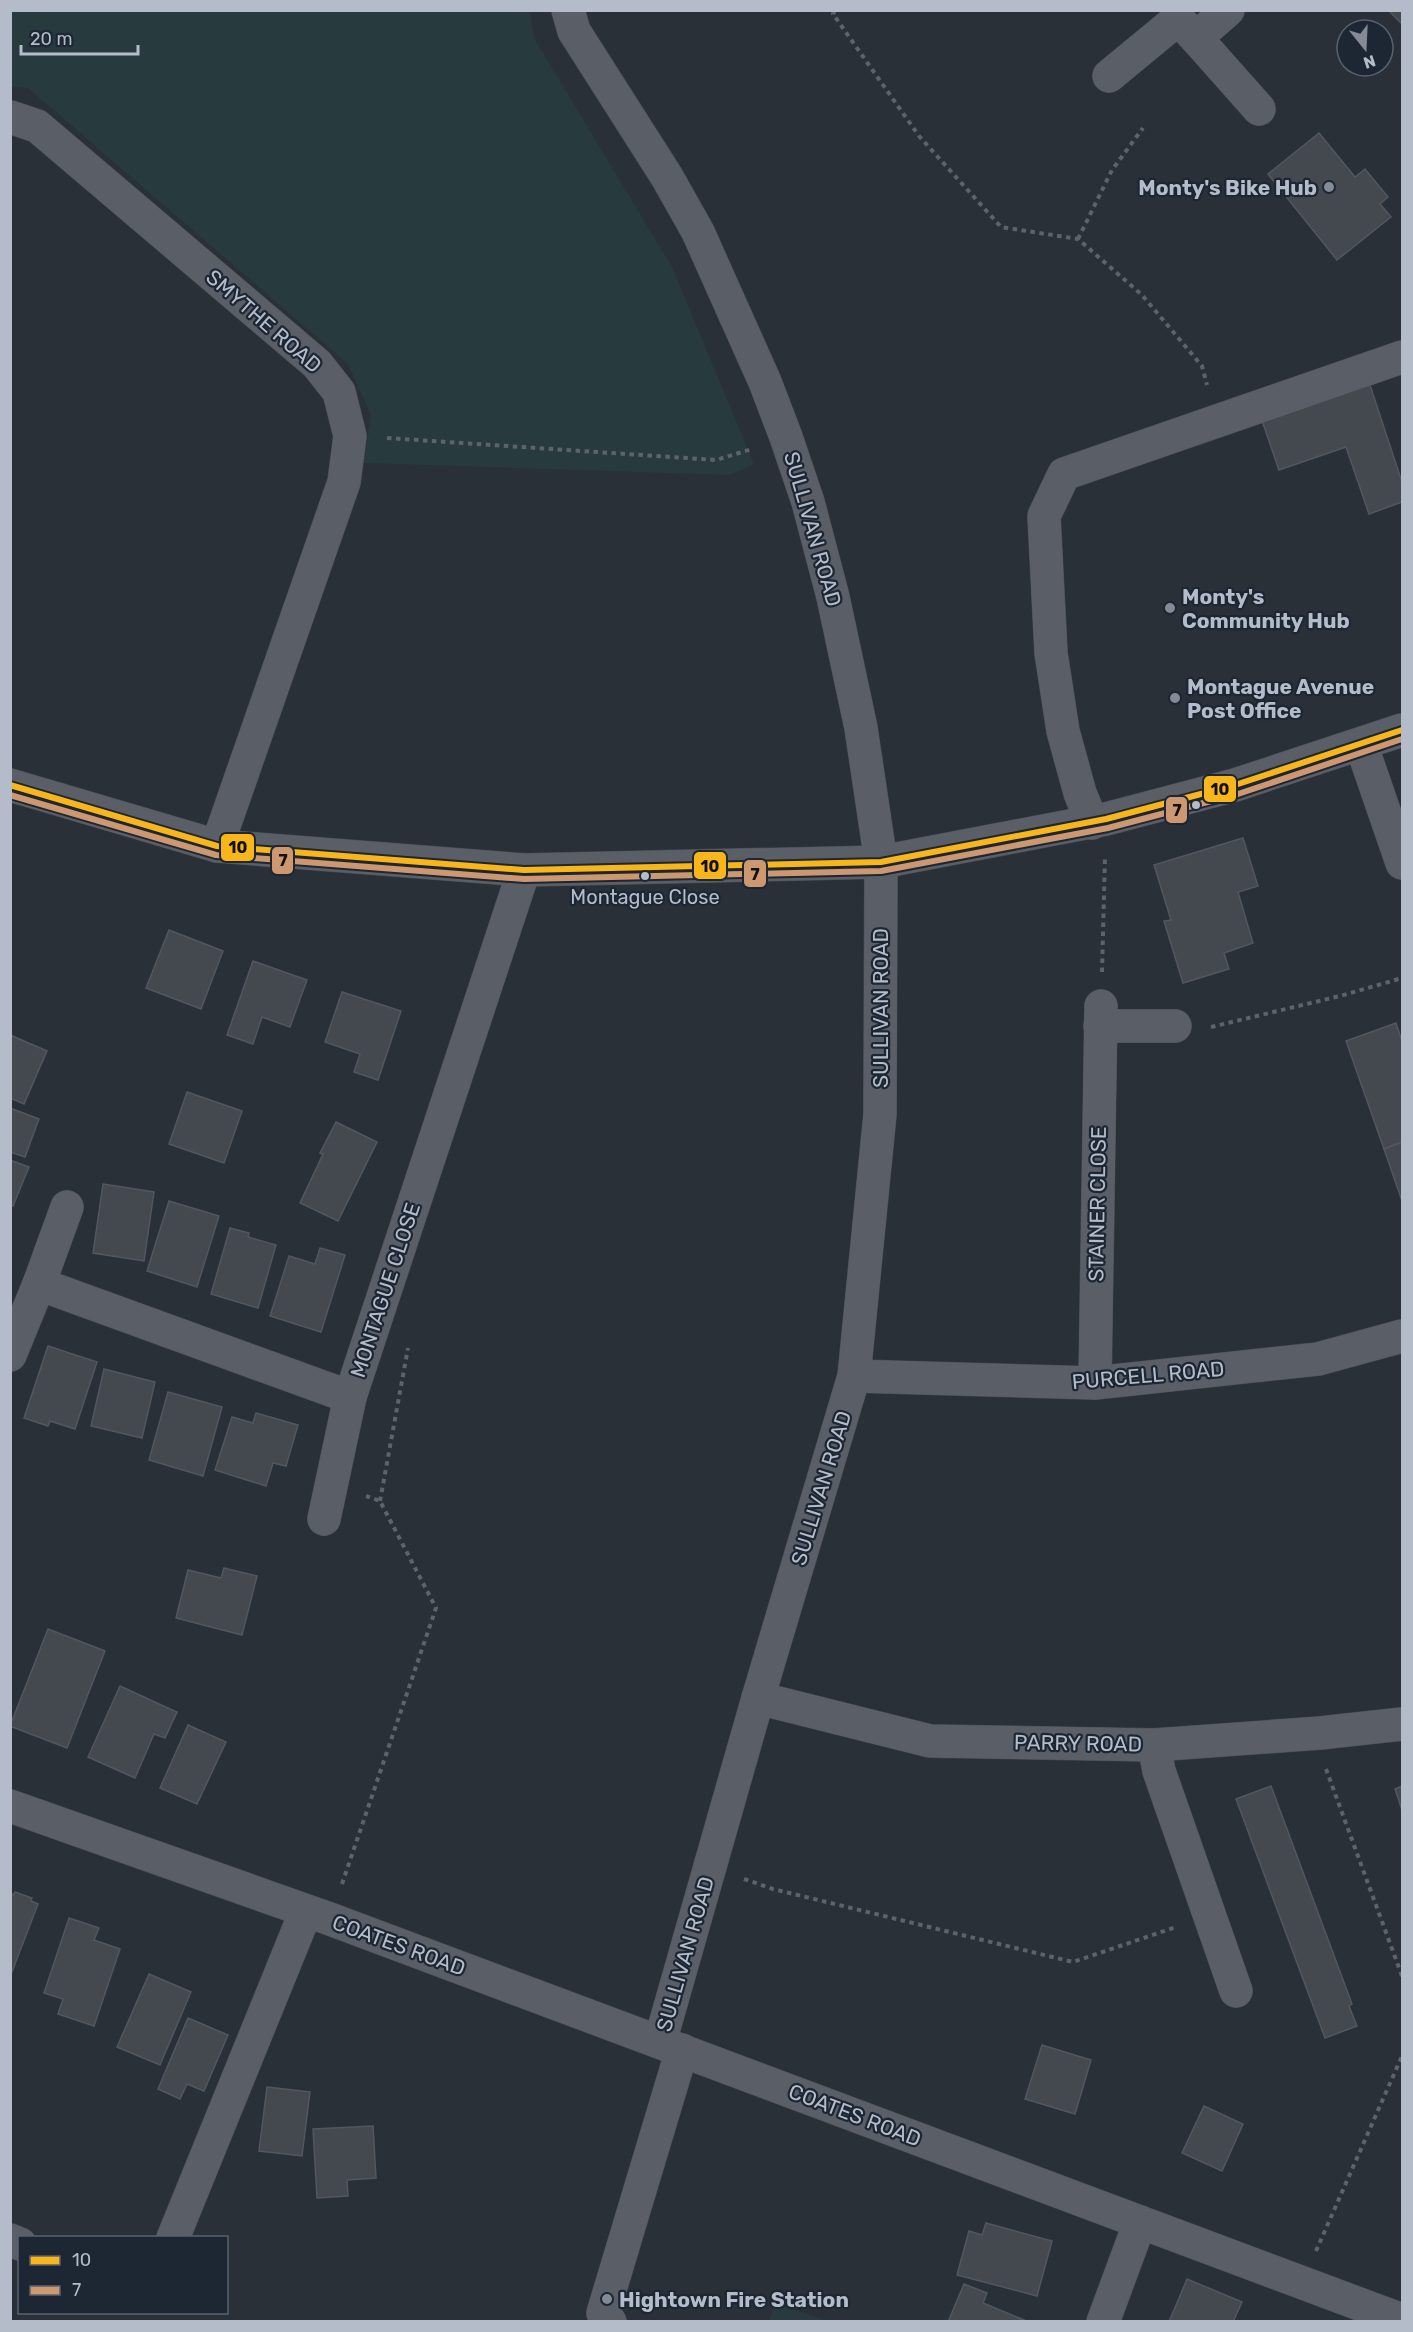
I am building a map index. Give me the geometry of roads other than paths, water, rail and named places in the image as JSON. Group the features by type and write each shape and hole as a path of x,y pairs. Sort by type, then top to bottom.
{"street":[{"name":"SULLIVAN ROAD","path":"568,10 574,31 667,177 698,232 765,382 786,437 808,502 833,597 861,728 881,862 880,1114 854,1376 710,1867 671,2046 603,2313 610,2322"},
{"path":"1196,38 1228,10"},
{"path":"1109,76 1178,19 1259,109"},
{"name":"SMYTHE ROAD","path":"10,117 37,126 317,364 339,392 350,436 344,482 217,846"},
{"path":"1099,821 1080,793 1064,731 1051,653 1044,516 1064,474 1217,419 1402,357"},
{"path":"10,785 217,846 524,870 881,862 1099,821 1235,785 1402,730"},
{"path":"1361,744 1402,863"},
{"name":"MONTAGUE CLOSE","path":"39,1284 350,1397 524,870"},
{"name":"STAINER CLOSE","path":"1095,1383 1101,1016 1175,1026"},
{"path":"10,1355 67,1208"},
{"name":"PURCELL ROAD","path":"854,1376 1095,1383 1318,1359 1402,1336"},
{"path":"324,1519 350,1397"},
{"name":"PARRY ROAD","path":"758,1698 930,1741 1154,1745 1320,1733 1402,1724"},
{"path":"1154,1745 1159,1771 1236,1991"},
{"name":"COATES ROAD","path":"10,1806 318,1915 1402,2320"},
{"name":"COATES ROAD","path":"173,2236 318,1915"},
{"path":"1103,2322 1140,2222"}],"place":[{"name":"Monty's Bike Hub","path":"1329,187"},
{"name":"Monty's Community Hub","path":"1170,608"},
{"name":"Montague Avenue Post Office","path":"1175,698"},
{"name":"Montague Close","path":"645,876"},
{"name":"Hightown Fire Station","path":"607,2299"}]}
